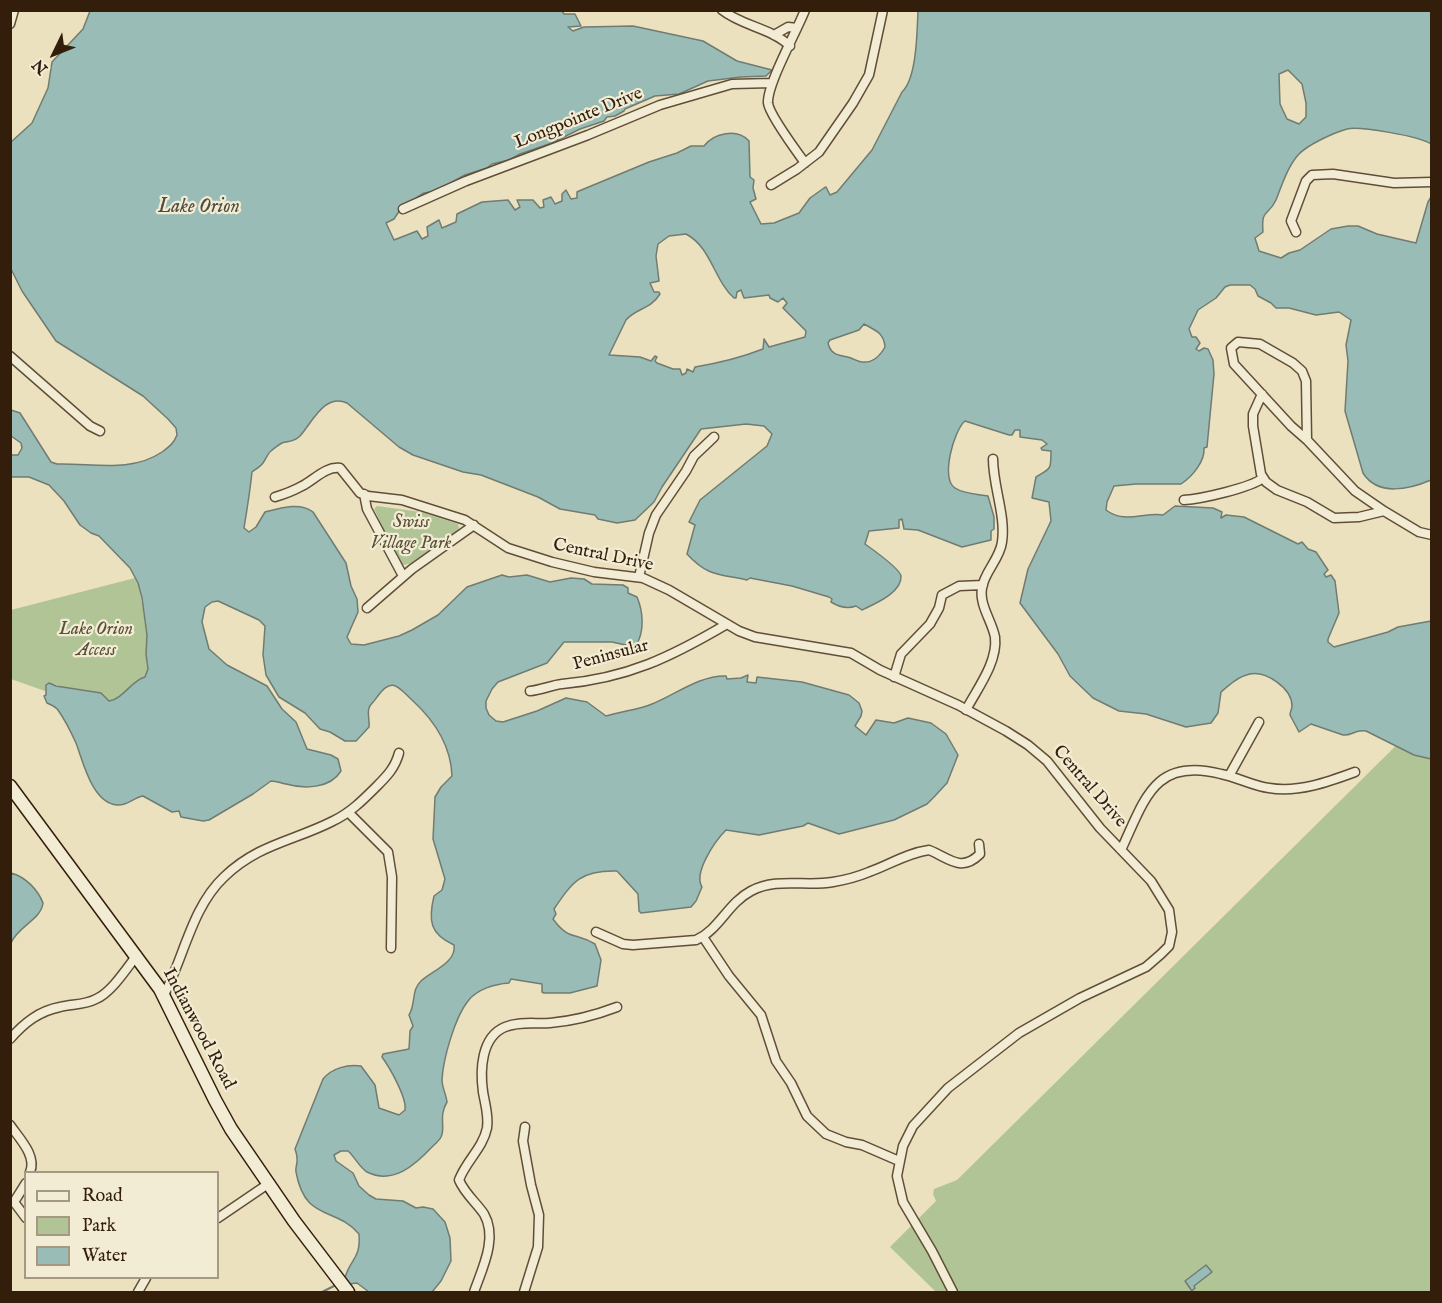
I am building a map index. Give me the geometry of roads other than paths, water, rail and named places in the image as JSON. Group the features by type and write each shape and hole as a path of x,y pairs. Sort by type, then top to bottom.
{"street":[{"path":"722,10 738,21 774,35 790,45"},
{"path":"805,10 772,83 768,100 770,109 805,163"},
{"path":"771,185 819,152 853,103 869,75 883,10"},
{"path":"10,24 13,12"},
{"path":"774,35 788,27 797,28"},
{"name":"Longpointe Drive","path":"403,209 466,181 660,105 732,84 772,83"},
{"path":"1296,232 1291,221 1306,181 1312,176 1333,174 1394,183 1431,182"},
{"path":"1307,440 1306,381 1302,371 1293,363 1260,344 1238,342 1231,348 1234,364 1262,394 1356,491 1419,532 1431,535"},
{"path":"10,356 90,426 100,431"},
{"path":"1262,394 1253,414 1253,426 1263,478 1277,490 1307,502 1334,518 1359,517 1384,511"},
{"path":"639,577 649,533 656,515 694,456 714,436"},
{"path":"966,710 994,656 994,637 981,590 1002,543 1002,526 994,482 993,459"},
{"path":"275,497 297,489 333,467 340,468 360,493 364,494 367,509 403,576"},
{"path":"1184,500 1214,495 1256,483 1263,478"},
{"name":"Central Drive","path":"364,494 424,505 465,519 508,548 552,562 594,572 639,577 669,590 739,631 755,637 851,653 1021,740 1047,761 1100,828 1151,881 1169,910 1172,932 1169,946 1146,967 1080,998 1018,1033 948,1088 913,1126 903,1146 897,1176 903,1202 932,1251 953,1293"},
{"path":"367,608 403,576 474,525"},
{"path":"894,677 901,654 930,624 939,608 942,595 959,586 983,585"},
{"name":"Peninsular","path":"531,691 561,684 589,682 642,668 727,624"},
{"path":"1229,776 1259,722"},
{"path":"164,995 204,901 222,878 265,848 332,822 348,812 393,769 399,753"},
{"path":"1121,850 1154,786 1166,776 1180,770 1199,769 1270,788 1297,789 1355,772"},
{"name":"Indianwood Road","path":"10,786 45,836 137,955 164,995 215,1100 268,1184 347,1292"},
{"path":"348,812 388,852 392,877 391,948"},
{"path":"596,932 623,944 633,945 696,940 703,937 736,900 762,886 774,883 830,882 851,878 900,858 929,850 958,865 967,864 980,854 979,844"},
{"path":"703,937 729,976 761,1015 776,1061 791,1083 807,1116 826,1134 846,1142 862,1145 899,1161"},
{"path":"10,1039 33,1017 45,1011 98,999 122,975 137,955"},
{"path":"474,1293 489,1245 489,1226 484,1215 464,1191 459,1180 485,1136 488,1126 482,1064 487,1046 494,1034 504,1027 518,1023 566,1021 617,1007"},
{"path":"10,1125 30,1154 33,1166 31,1171"},
{"path":"524,1293 536,1257 538,1226 538,1215 523,1142 525,1127"},
{"path":"219,1217 268,1184"},
{"path":"24,1185 12,1200 24,1215"},
{"path":"138,1293 145,1279"}],"water":[{"name":"Lake Orion","path":"90,11 562,11 564,14 575,14 581,26 568,27 573,31 584,27 633,26 703,41 737,61 772,70 766,76 708,81 679,94 655,96 552,143 465,175 436,191 424,193 402,207 394,219 386,223 394,240 417,231 422,239 428,236 427,227 439,220 442,228 456,222 457,214 482,202 508,200 515,210 520,207 517,200 533,200 540,208 544,207 543,200 551,197 555,204 562,201 562,194 566,190 571,199 577,198 579,191 691,146 704,146 719,135 732,133 749,141 750,177 754,180 753,188 756,199 750,202 761,224 774,223 799,213 810,198 824,188 826,187 830,195 837,192 872,150 911,76 918,11 1431,11 1431,144 1402,135 1354,128 1341,131 1307,147 1294,160 1276,200 1264,216 1263,232 1255,238 1259,251 1281,258 1300,250 1331,229 1348,226 1358,226 1377,234 1416,243 1431,197 1431,480 1395,489 1369,481 1363,473 1345,411 1348,361 1346,345 1351,320 1339,312 1316,315 1289,308 1276,308 1258,296 1250,285 1230,285 1198,310 1189,329 1192,337 1196,337 1200,343 1196,349 1199,351 1204,348 1208,349 1213,360 1214,374 1207,447 1204,448 1200,463 1194,473 1181,484 1114,486 1106,510 1127,517 1163,515 1175,506 1213,508 1222,512 1221,518 1226,515 1244,517 1298,544 1302,542 1308,549 1316,552 1328,570 1324,574 1326,577 1331,575 1335,581 1339,613 1328,639 1334,647 1398,627 1431,621 1431,759 1414,755 1366,731 1343,735 1311,724 1299,732 1290,715 1292,706 1288,693 1277,682 1263,675 1250,674 1234,681 1221,692 1218,713 1211,723 1186,727 1146,714 1119,711 1093,698 1070,676 1058,654 1020,603 1028,569 1051,521 1049,502 1032,498 1036,477 1047,470 1050,465 1051,451 1042,450 1041,448 1047,444 1042,440 1020,437 1020,430 1015,430 1012,435 1009,435 965,421 957,434 950,455 949,475 955,488 963,492 988,496 994,517 991,540 962,547 918,530 904,529 902,519 899,520 899,528 869,531 865,544 891,564 901,576 897,588 892,593 862,610 856,606 840,606 831,602 832,599 829,597 792,586 750,578 747,580 708,571 687,554 695,525 689,522 700,500 767,446 772,434 764,426 746,424 701,429 654,502 635,520 617,523 598,519 595,515 560,509 538,497 481,475 463,472 413,455 399,447 347,403 332,402 319,411 298,438 275,448 252,472 244,528 249,532 256,527 265,512 277,509 302,507 313,512 346,563 351,586 357,599 358,612 347,637 351,644 364,645 399,636 438,615 467,587 502,575 509,577 527,575 550,582 571,578 584,579 592,584 623,585 628,588 628,593 637,597 641,609 642,628 636,645 612,642 564,642 547,663 498,682 486,701 489,715 496,721 503,722 537,711 566,698 587,702 606,716 647,706 707,679 726,676 727,679 741,678 748,675 747,682 756,683 757,677 802,682 849,695 859,703 862,711 855,726 866,735 876,720 894,723 908,718 931,723 946,734 958,755 947,783 934,797 927,804 894,820 839,834 808,823 759,835 726,830 706,857 700,874 702,887 691,907 641,913 638,894 617,871 586,875 573,884 554,909 556,914 553,919 568,933 595,944 601,960 597,986 570,993 544,993 542,984 511,979 509,983 492,986 476,993 463,1008 447,1050 442,1080 447,1102 443,1112 442,1133 438,1141 411,1166 395,1175 386,1176 367,1172 348,1151 341,1151 334,1155 336,1161 353,1173 359,1186 369,1195 376,1199 403,1201 416,1208 433,1209 445,1222 450,1238 451,1261 441,1281 432,1292 369,1292 357,1283 349,1284 345,1278 357,1254 359,1234 350,1225 322,1211 306,1199 300,1188 296,1172 295,1149 323,1079 331,1072 341,1068 361,1066 375,1085 379,1108 399,1115 405,1110 401,1091 382,1057 383,1054 409,1049 410,1031 413,1026 409,1015 416,989 421,981 448,961 454,951 454,945 440,936 431,920 434,896 442,890 445,879 433,839 435,797 452,776 449,754 440,734 420,708 403,691 391,685 382,691 370,705 369,727 356,741 345,741 320,729 305,713 279,697 266,675 263,655 265,626 259,620 218,601 205,607 202,622 209,649 227,665 267,686 282,709 296,722 307,749 338,759 341,771 330,781 308,787 271,781 209,820 203,821 181,817 179,811 172,812 143,796 117,805 101,797 95,789 65,722 57,709 47,703 44,696 46,685 49,683 101,693 109,701 119,697 145,677 148,669 147,635 142,598 138,583 130,568 99,536 80,525 64,501 49,485 29,477 11,477 11,455 18,455 22,448 21,443 11,436 11,410 20,413 51,462 57,464 111,466 138,463 162,452 171,445 177,435 176,428 143,396 56,341 22,291 11,269 11,142 32,123 48,88 52,62 83,29","holes":["1288,70 1302,84 1306,103 1306,117 1299,124 1287,119 1280,104 1279,74","686,234 694,240 707,255 727,291 734,298 741,290 744,298 769,295 778,302 783,298 787,303 783,308 806,331 805,337 769,347 764,339 763,349 729,360 695,367 693,372 687,369 682,375 680,369 657,363 655,356 651,361 640,357 609,355 626,320 652,303 660,294 654,292 650,283 659,281 656,256 658,244 669,236","864,324 878,332 883,338 885,347 874,359 861,362 837,354 829,347 830,340 859,330"]},
{"path":"11,873 31,885 43,903 34,919 14,937 11,943"},
{"path":"1206,1265 1212,1272 1194,1286 1192,1291 1185,1281"}],"waterway":[{"path":"322,1292 338,1284"}],"park label":[{"name":"Swiss Village Park","path":"411,533"},
{"name":"Lake Orion Access","path":"96,640"}]}
